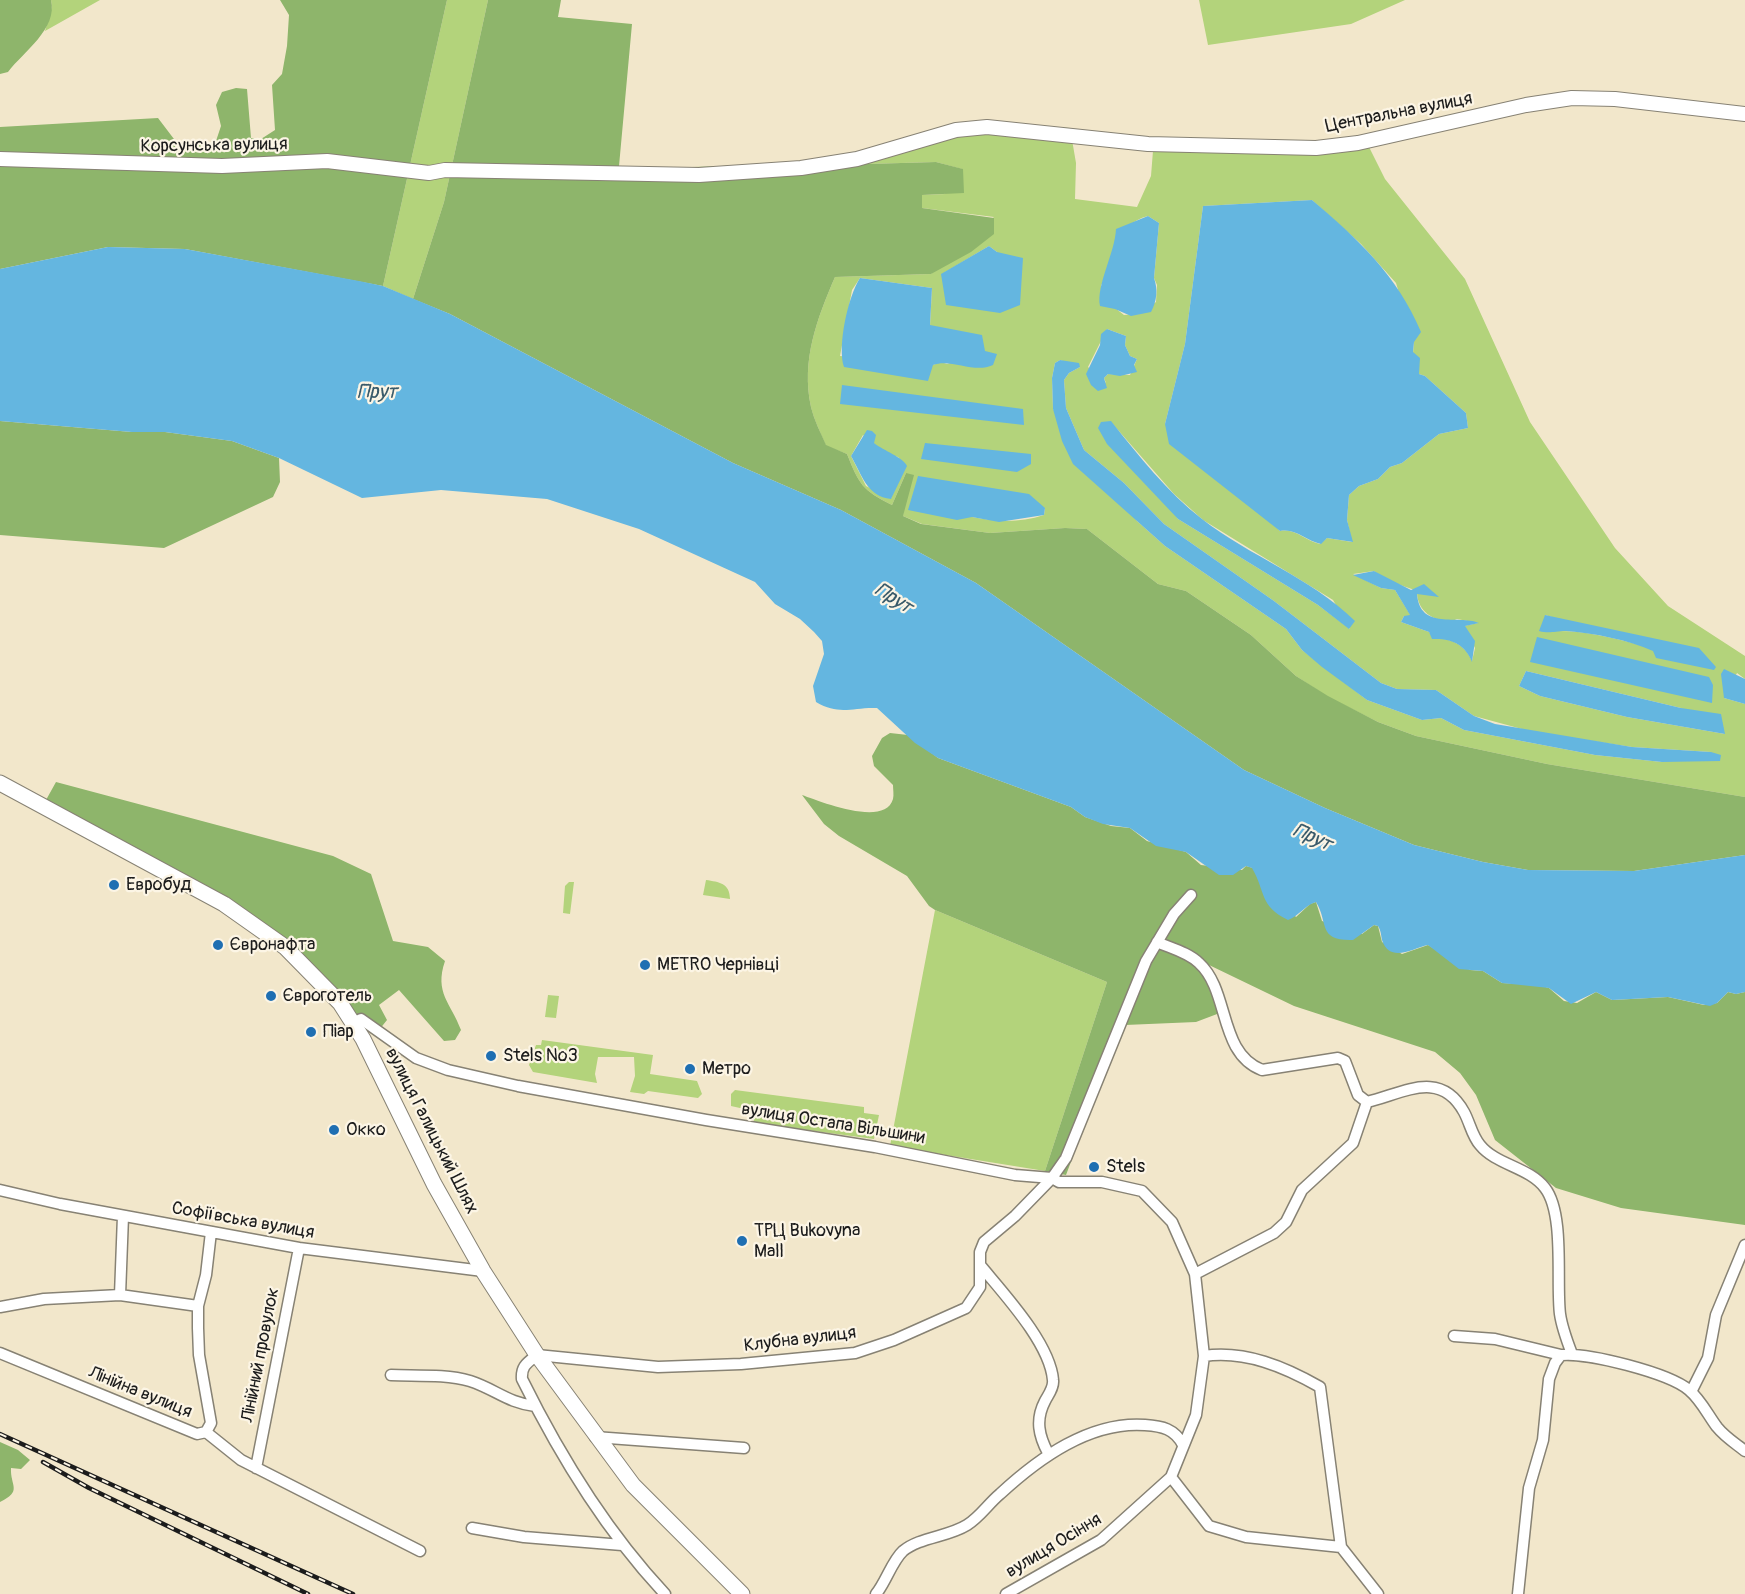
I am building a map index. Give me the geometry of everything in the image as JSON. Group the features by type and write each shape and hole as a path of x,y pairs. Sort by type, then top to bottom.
{"highway":[{"name":"вулиця Галицький Шлях","path":"0,783 224,904 285,946 340,1003 434,1184 483,1271 537,1356 595,1437 669,1523 742,1594"}],"main road":[{"name":"Центральна вулиця","path":"429,172 445,170 699,175 801,168 857,159 956,130 987,127 1148,144 1316,148 1358,143 1526,105 1572,98 1615,99 1745,114"},
{"name":"Корсунська вулиця","path":"0,159 200,166 327,161 429,172"}],"street":[{"name":"Клубна вулиця","path":"537,1356 658,1367 788,1362 855,1353 894,1340 966,1308 980,1287 980,1264 984,1242 1015,1216 1052,1178 1066,1158 1146,961 1174,914 1191,896"},
{"path":"1157,942 1199,963 1209,977 1232,1040 1244,1059 1253,1066 1262,1070 1338,1058 1345,1061 1358,1095 1367,1102"},
{"name":"вулиця Остапа Вільшини","path":"352,1023 361,1019 416,1058 448,1070 518,1086 706,1120 875,1146 1015,1175 1052,1178 1059,1182 1102,1182 1142,1191 1172,1222 1195,1274 1204,1356 1196,1416 1171,1477"},
{"path":"1367,1102 1404,1089 1438,1088 1453,1097 1480,1146 1532,1177 1545,1188 1552,1203 1560,1256 1560,1316 1567,1355"},
{"path":"1195,1274 1274,1233 1286,1222 1302,1190 1353,1143 1367,1102"},
{"name":"Софіївська вулиця","path":"0,1190 123,1216 299,1248 483,1271"},
{"path":"120,1295 123,1216"},
{"path":"206,1432 211,1423 199,1355 198,1306 206,1275 211,1232"},
{"path":"1691,1392 1708,1358 1716,1315 1745,1245"},
{"name":"Лінійний провулок","path":"256,1468 299,1248"},
{"path":"980,1264 1028,1323 1050,1370 1053,1382 1039,1414 1038,1428 1048,1454"},
{"path":"0,1307 44,1299 120,1295 198,1306"},
{"path":"1454,1336 1495,1340 1657,1375 1691,1392 1725,1436 1745,1450"},
{"name":"Лінійна вулиця","path":"0,1353 197,1434 206,1432 241,1460 420,1551"},
{"path":"1518,1594 1529,1488 1543,1440 1549,1379 1555,1363 1567,1355"},
{"path":"537,1356 522,1370 522,1379 535,1406 559,1450 622,1545 665,1594"},
{"path":"1204,1356 1259,1359 1287,1368 1320,1387 1341,1547 1378,1594"},
{"path":"391,1375 469,1381 492,1390 510,1401 535,1406"},
{"path":"876,1594 903,1552 965,1527 1048,1454 1117,1424 1156,1425 1178,1436 1183,1445"},
{"path":"595,1437 744,1448"},
{"path":"1171,1477 1209,1526 1246,1537 1341,1547"},
{"name":"вулиця Осіння","path":"1006,1594 1101,1540 1171,1477"},
{"path":"472,1528 524,1537 622,1545"}],"green space":[{"path":"0,0 51,0 52,11 38,39 8,72 0,74"},
{"path":"51,0 100,0 45,31 52,7"},
{"path":"280,0 447,0 383,286 185,249 108,247 0,269 0,127 158,118 177,143 215,144 221,126 216,105 222,92 236,88 247,89 251,138 261,139 275,130 272,85 282,74 287,46 289,15"},
{"path":"447,0 488,0 444,202 413,299 383,286"},
{"path":"488,0 561,0 558,17 632,24 619,166 711,166 864,155 867,164 936,162 963,169 964,193 922,195 922,208 994,218 994,234 971,252 931,274 835,277 822,308 809,356 808,390 811,407 826,445 847,454 863,485 874,495 892,505 906,473 914,475 903,516 921,524 990,533 1065,528 1087,529 1158,584 1186,591 1251,635 1296,676 1378,722 1416,736 1547,764 1745,797 1745,855 1634,871 1528,870 1483,862 1414,845 1325,808 1244,770 976,583 841,510 733,463 450,314 413,299 444,202"},
{"path":"1199,0 1405,0 1351,24 1208,45"},
{"path":"982,122 1070,128 1076,163 1075,199 1137,207 1151,176 1154,138 1326,143 1364,137 1385,179 1465,279 1530,422 1615,548 1668,606 1745,656 1745,679 1737,673 1724,698 1745,704 1745,797 1547,764 1416,736 1378,722 1328,697 1296,676 1251,635 1186,591 1158,584 1087,529 1065,528 990,533 922,524 903,516 906,473 892,505 874,495 863,485 855,473 847,454 826,446 811,407 808,390 809,356 822,308 835,277 931,274 994,217 922,208 921,195 945,194 962,169 936,162 866,164 864,155 939,127","holes":["1312,200 1361,244 1396,283 1414,342 1413,353 1419,374 1425,376 1466,413 1468,428 1439,434 1402,463 1390,467 1378,479 1359,486 1349,495 1347,520 1352,542 1327,538 1320,544 1291,531 1280,531 1165,424 1185,344 1203,206","1148,216 1159,223 1154,278 1157,285 1156,302 1139,314 1124,315 1115,308 1101,286 1122,235 1137,220","989,246 997,252 942,274","860,278 932,288 930,326 985,351 947,364 941,362 933,365 840,356 852,290","1107,329 1126,336 1125,345 1130,356 1137,359 1130,375 1108,374 1104,378 1106,383 1088,367","1060,360 1080,367 1069,373 1064,380 1066,408 1084,450 1124,483 1164,524 1274,601 1381,683 1397,689 1436,690 1474,716 1533,732 1632,747 1711,752 1662,762 1595,755 1464,730 1441,718 1422,720 1367,700 1302,650 1286,629 1165,546 1137,521 1053,409 1052,378 1055,363","1111,422 1174,494 1203,520 1333,600 1350,629 1318,605 1178,519","863,435 887,454 898,457 906,466 891,498 866,486 851,456","1045,508 1044,515 1035,518 990,520 972,517","1374,571 1396,583 1438,596 1417,593 1423,610 1432,617 1450,622 1457,619 1478,623 1464,626 1475,648 1472,661 1465,650 1456,643 1433,638 1429,632 1401,622 1404,616 1411,616 1395,590 1381,588 1353,574","1545,615 1716,667 1595,635 1556,631","1526,671 1681,708 1725,734 1627,717 1540,696 1519,686"]},
{"path":"0,421 132,432 165,432 232,441 279,458 280,482 273,497 164,548 0,535"},
{"path":"890,733 908,735 938,758 1071,807 1085,817 1111,826 1130,828 1147,841 1186,852 1201,865 1242,870 1246,866 1253,868 1296,917 1310,904 1316,902 1322,921 1362,934 1374,925 1378,926 1382,942 1402,954 1428,945 1470,970 1483,971 1502,983 1538,985 1549,988 1564,1001 1577,1003 1596,992 1612,1000 1668,997 1704,1005 1717,1003 1728,992 1736,994 1745,992 1745,1225 1621,1208 1556,1188 1495,1140 1476,1095 1460,1073 1435,1052 1294,1006 1209,965 1225,1011 1196,1022 1125,1025 1110,1058 1066,1175 1045,1171 1107,982 935,910 929,906 907,876 839,836 824,824 802,795 836,807 865,812 878,811 887,807 893,799 893,785 874,766 872,756 882,738"},
{"path":"56,782 333,856 371,874 393,941 428,947 445,961 441,981 443,990 461,1030 455,1040 444,1041 399,990 379,1005 387,1020 379,1030 341,1003 286,943 46,800"},
{"path":"706,880 726,886 730,899 703,895"},
{"path":"569,882 574,882 570,914 563,913 565,886"},
{"path":"935,910 1107,982 1045,1171 890,1146"},
{"path":"548,995 559,996 556,1018 545,1017"},
{"path":"542,1040 653,1055 650,1074 697,1081 702,1094 698,1098 648,1091 644,1094 630,1092 635,1076 634,1057 598,1057 595,1074 597,1083 533,1072 529,1065 536,1045 541,1045"},
{"path":"735,1090 864,1107 864,1113 879,1115 874,1139 755,1123 749,1110 731,1106 731,1094"},
{"path":"0,1442 18,1450 30,1460 21,1469 11,1468 14,1488 11,1495 0,1502"}],"water":[{"path":"1312,200 1345,229 1388,275 1421,332 1414,342 1413,352 1420,358 1419,374 1425,376 1466,413 1468,428 1439,434 1402,463 1390,467 1378,479 1359,486 1349,495 1347,520 1353,542 1327,538 1321,544 1291,531 1280,531 1169,444 1165,424 1185,344 1203,206"},
{"path":"1148,216 1159,223 1154,278 1156,295 1151,312 1131,316 1100,306 1101,288 1116,229"},
{"path":"989,246 997,252 1023,258 1020,305 1000,313 946,305 941,274"},
{"name":"Прут","path":"108,247 185,249 359,281 383,286 450,314 733,463 841,510 976,583 1244,770 1325,808 1414,845 1483,862 1528,870 1634,871 1745,855 1745,992 1736,994 1728,992 1717,1003 1710,1006 1668,997 1612,1000 1596,992 1571,1004 1549,988 1502,983 1483,971 1459,969 1428,945 1402,953 1390,951 1382,940 1378,926 1374,925 1353,940 1334,937 1326,929 1316,902 1288,920 1268,904 1252,868 1246,866 1233,875 1219,875 1186,852 1156,846 1130,828 1103,824 1085,817 1071,807 938,758 915,743 877,708 839,710 816,702 813,686 824,654 822,641 814,632 800,619 775,604 755,582 639,529 547,499 441,490 362,498 279,458 232,441 165,432 132,432 0,421 0,269"},
{"path":"860,278 932,288 930,325 982,335 985,351 997,354 993,365 978,368 940,363 933,365 928,381 844,367 842,347 845,322 851,297"},
{"path":"1107,329 1126,336 1125,345 1130,356 1137,359 1134,365 1137,372 1120,376 1108,374 1104,378 1107,388 1098,391 1091,385 1086,374 1100,345 1101,334"},
{"path":"1060,360 1079,363 1080,367 1069,373 1064,380 1066,408 1084,450 1124,483 1164,524 1274,601 1381,683 1397,689 1436,690 1474,716 1495,724 1632,747 1711,752 1721,755 1720,761 1662,762 1595,755 1464,730 1441,718 1422,720 1367,700 1302,650 1286,629 1165,546 1073,464 1062,441 1053,409 1052,378 1055,363"},
{"path":"842,385 1023,409 1024,425 840,404"},
{"path":"1111,421 1154,473 1189,508 1240,545 1300,579 1338,606 1355,621 1349,629 1318,605 1178,519 1107,444 1098,428 1101,422"},
{"path":"867,430 876,435 874,443 902,460 907,466 891,499 876,494 870,489 851,456"},
{"path":"925,443 1031,454 1031,464 1017,472 921,459"},
{"path":"918,476 1029,494 1045,508 1044,515 999,522 972,517 957,520 908,510"},
{"path":"1374,571 1411,590 1424,584 1439,597 1417,594 1420,606 1432,617 1479,623 1465,626 1475,641 1472,662 1457,643 1432,639 1429,632 1401,622 1404,616 1410,615 1395,590 1381,588 1353,575"},
{"path":"1545,615 1699,648 1716,667 1714,670 1656,658 1653,651 1599,635 1539,631"},
{"path":"1537,637 1709,677 1713,685 1712,703 1530,662"},
{"path":"1724,669 1745,679 1745,704 1724,698 1721,674"},
{"path":"1526,671 1681,708 1721,714 1725,734 1627,717 1540,696 1519,686"}],"railway":[{"path":"0,1434 353,1594"},
{"path":"43,1462 89,1488 308,1594"}],"place":[{"name":"Евробуд","path":"114,885"},
{"name":"Євронафта","path":"218,945"},
{"name":"METRO Чернівці","path":"645,965"},
{"name":"Євроготель","path":"271,996"},
{"name":"Піар","path":"311,1032"},
{"name":"Stels №3","path":"491,1056"},
{"name":"Метро","path":"690,1069"},
{"name":"Окко","path":"334,1130"},
{"name":"Stels","path":"1094,1167"},
{"name":"ТРЦ Bukovyna Mall","path":"742,1241"}]}
